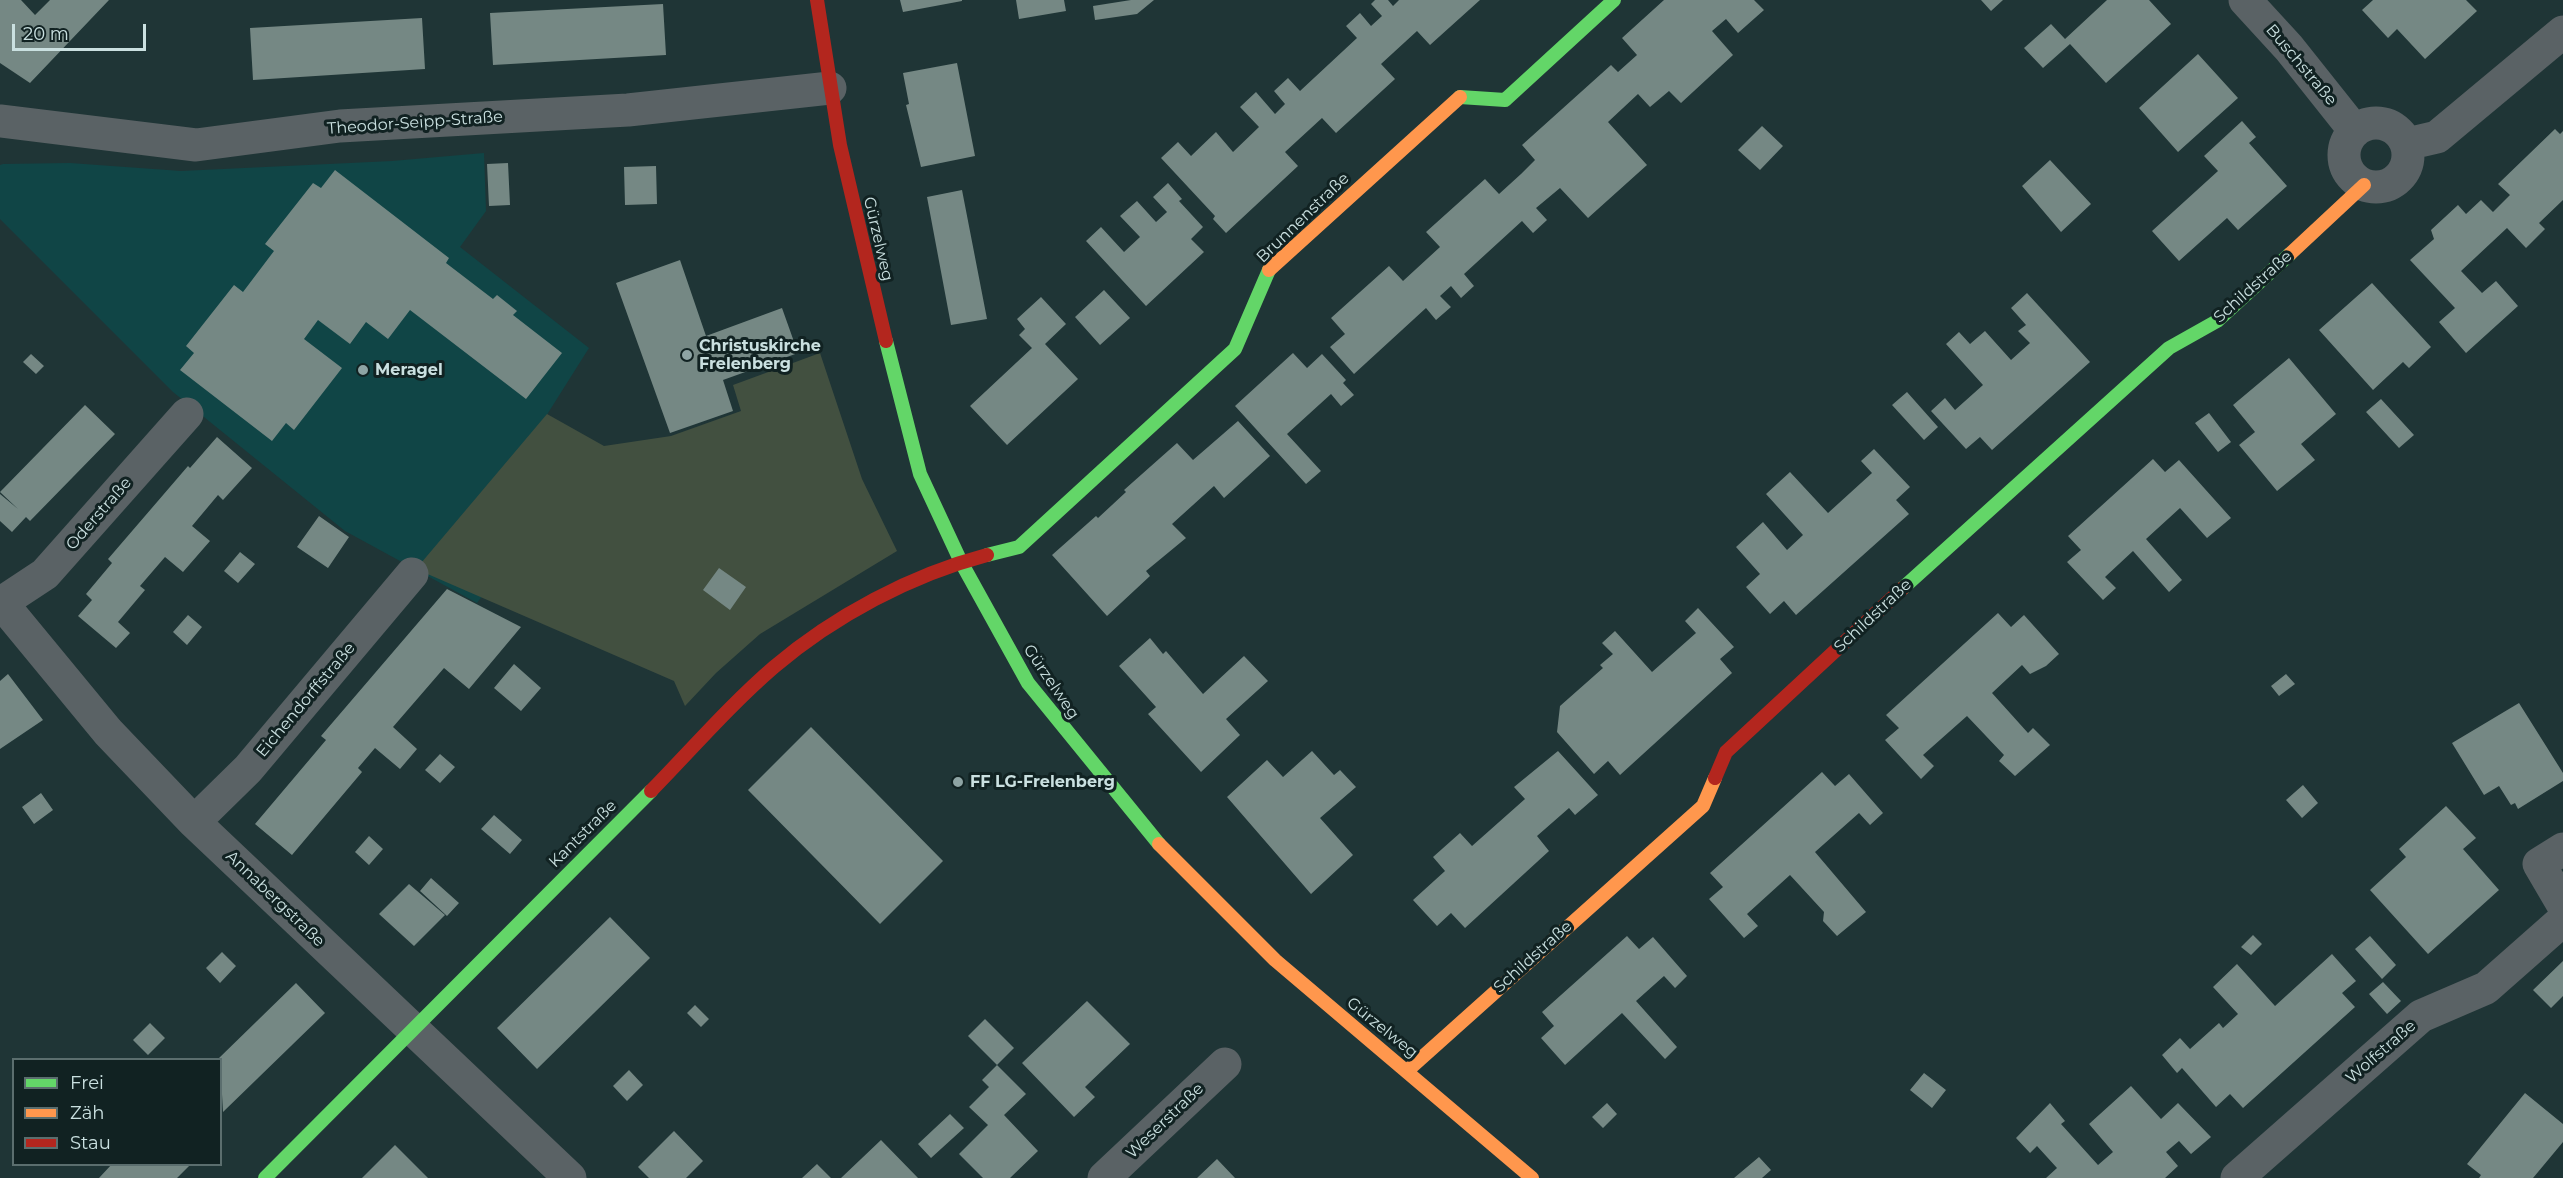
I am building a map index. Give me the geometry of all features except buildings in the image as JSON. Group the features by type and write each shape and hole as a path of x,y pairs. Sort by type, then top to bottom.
{"street":[{"name":"Gürzelweg","path":"817,0 830,88 868,272 920,474 961,562 1028,683 1147,832 1275,960 1408,1070 1532,1178"},
{"name":"Brunnenstraße","path":"961,562 1019,547 1235,350 1269,270 1462,95 1505,100 1614,0"},
{"name":"Buschstraße","path":"2245,0 2289,48 2355,130"},
{"path":"2407,144 2437,137 2563,32"},
{"name":"Theodor-Seipp-Straße","path":"0,121 196,145 340,126 628,110 830,88"},
{"path":"2384,124 2394,128 2407,144 2406,168 2399,178 2388,185 2376,188 2364,185 2355,180 2344,161 2348,139 2355,130 2363,125 2384,124"},
{"name":"Schildstraße","path":"1408,1070 1703,806 1726,752 1878,610 2169,348 2217,321 2364,185"},
{"name":"Oderstraße","path":"3,610 45,574 187,414"},
{"name":"Kantstraße","path":"265,1178 773,668 818,634 888,593 961,562"},
{"name":"Eichendorffstraße","path":"194,822 248,769 412,574"},
{"name":"Annabergstraße","path":"3,610 108,732 194,822 411,1030 570,1178"},
{"path":"2563,849 2539,864 2563,905"},
{"name":"Wolfstraße","path":"2237,1178 2421,1016 2486,988 2563,920"},
{"name":"Weserstraße","path":"1104,1178 1225,1064"}],"shaded area":[{"name":"Meragel","path":"484,153 486,211 460,247 589,348 519,459 560,492 477,603 345,531 173,392 0,219 0,165 3,164 70,163 181,171 392,161"}],"green space":[{"path":"820,353 862,479 897,551 760,634 716,673 685,706 674,681 416,569 547,414 604,446 671,436 741,411 733,385"}],"traffic: fast":[{"path":"1460,97 1505,100 1614,0"},
{"path":"1903,588 2169,348 2217,321 2290,254"},
{"path":"987,555 1019,547 1235,349 1269,270"},
{"path":"886,341 920,474 961,562 1028,683 1159,844"},
{"path":"265,1178 651,791"}],"traffic: slow":[{"path":"1269,270 1460,97"},
{"path":"2290,254 2364,185"},
{"path":"1408,1070 1703,806 1715,778"},
{"path":"1159,844 1275,960 1532,1178"}],"traffic: jam":[{"path":"817,0 840,145 886,341"},
{"path":"651,791 758,681 797,648 874,599 958,563 987,555"},
{"path":"1715,778 1726,752 1903,588"}],"place":[{"name":"Christuskirche Frelenberg","path":"687,355"},
{"name":"Meragel","path":"363,370"},
{"name":"FF LG-Frelenberg","path":"958,782"}]}
